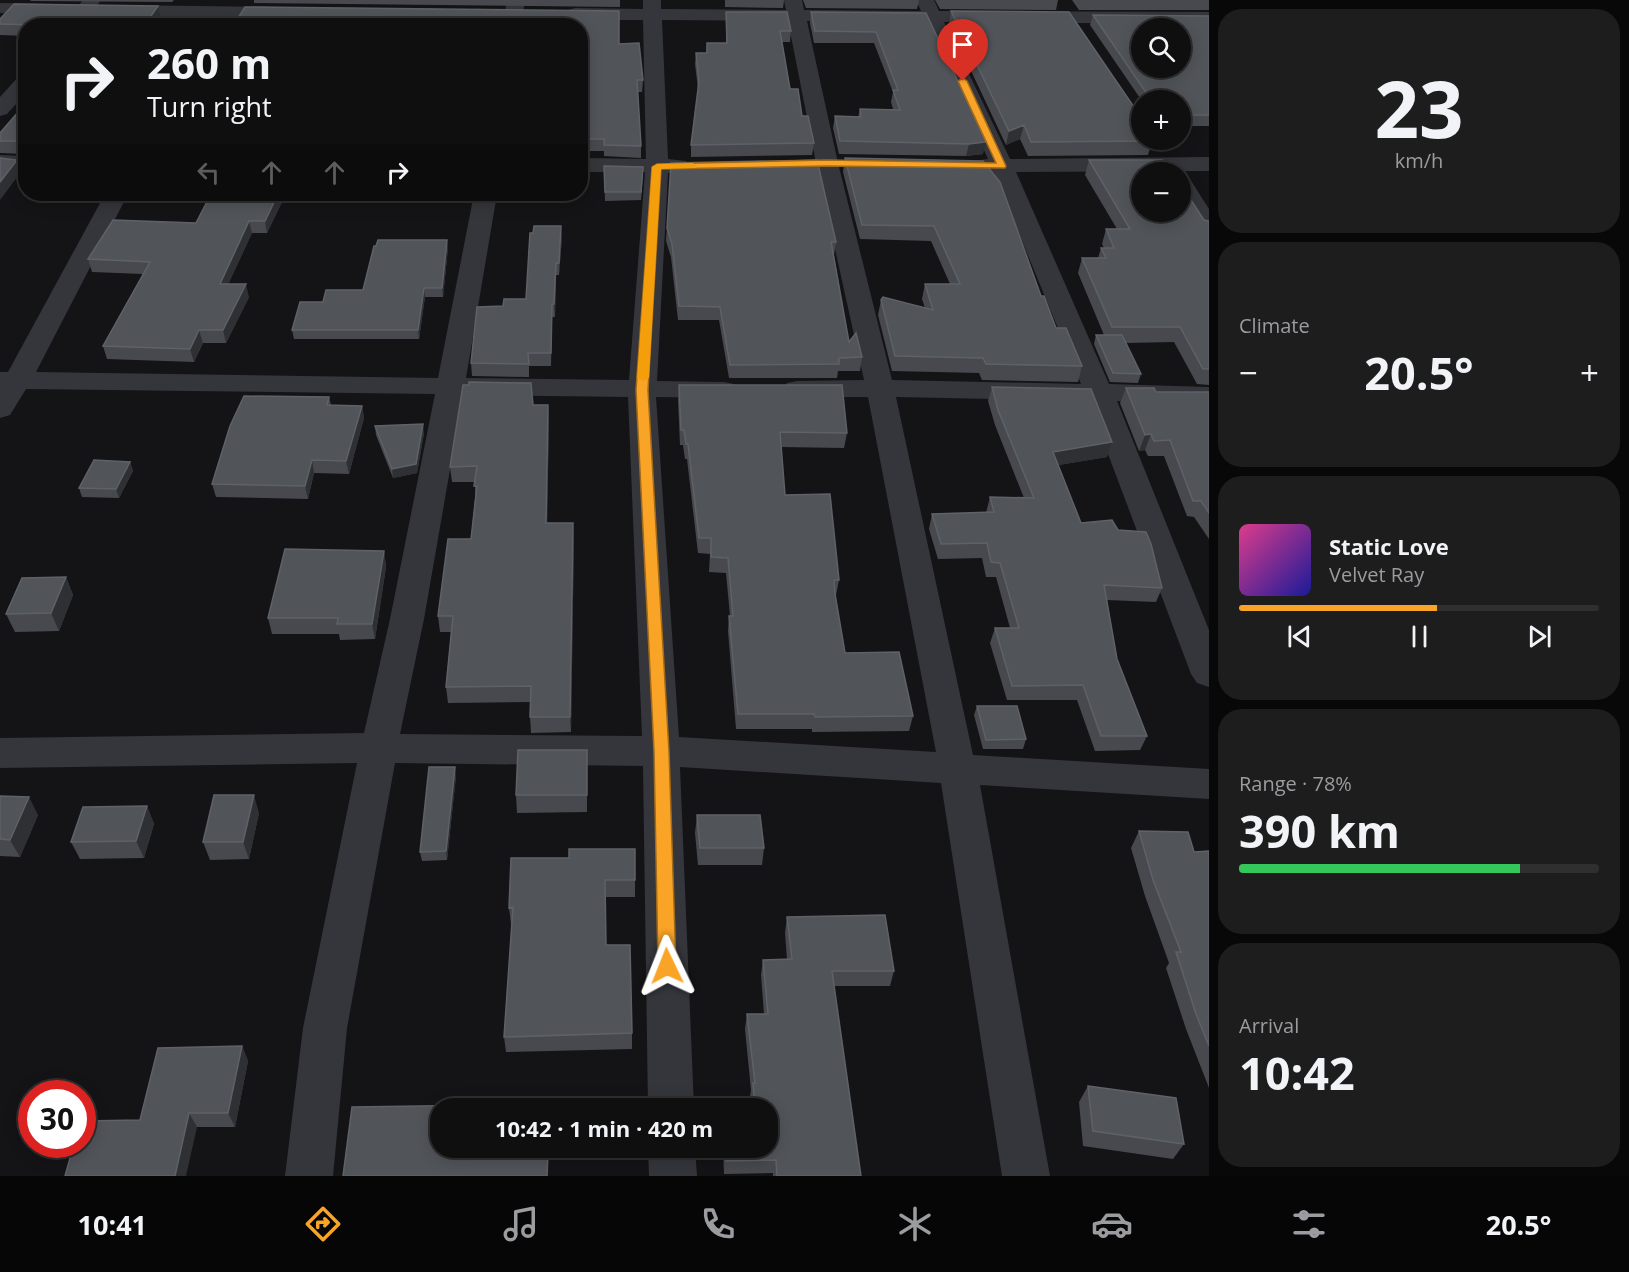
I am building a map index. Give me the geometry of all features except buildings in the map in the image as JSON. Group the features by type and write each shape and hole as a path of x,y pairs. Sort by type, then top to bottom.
{"street":[{"path":"1061,0 1084,37"},
{"path":"0,8 88,5 220,13 302,13"},
{"path":"78,18 88,5"},
{"path":"560,14 652,8 929,8 1071,18 1209,18"},
{"path":"652,8 657,167 642,390 661,751 671,1098"},
{"path":"794,8 827,163 880,388 958,770 1026,1176"},
{"path":"929,8 1002,166 1100,394 1209,674"},
{"path":"490,13 537,14"},
{"path":"0,110 18,89"},
{"path":"0,162 18,163"},
{"path":"1191,165 1209,164"},
{"path":"588,165 702,166"},
{"path":"955,165 1131,166"},
{"path":"1191,199 1209,228"},
{"path":"0,409 9,381 112,201"},
{"path":"309,1176 325,1028 378,748 407,619 485,201"},
{"path":"9,381 642,390 880,388 1209,395"},
{"path":"0,753 378,748 661,751 1209,783"},
{"path":"672,1158 673,1176"}],"slow traffic":[{"path":"643,378 657,167 693,166"}],"route":[{"path":"667,966 661,751 642,390 657,167 827,163 1002,166 963,81"}]}
